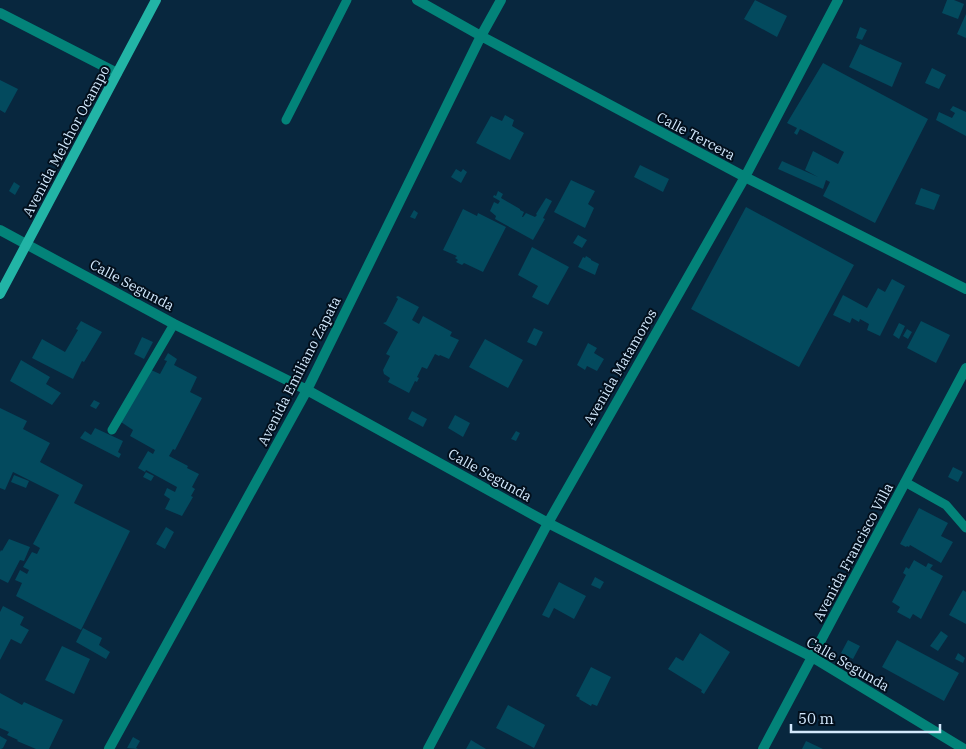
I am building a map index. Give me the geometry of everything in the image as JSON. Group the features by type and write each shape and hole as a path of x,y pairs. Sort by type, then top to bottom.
{"main road":[{"name":"Avenida Melchor Ocampo","path":"0,294 156,0"}],"street":[{"name":"Calle Tercera","path":"417,0 745,177 966,289"},
{"name":"Avenida Emiliano Zapata","path":"109,749 307,390 481,36 502,0"},
{"name":"Avenida Matamoros","path":"428,749 548,523 745,177 838,0"},
{"path":"0,13 118,73"},
{"name":"Calle Segunda","path":"0,230 174,324 307,390 548,523 812,657 964,749"},
{"name":"Avenida Francisco Villa","path":"763,749 966,368"}],"lane":[{"path":"286,120 348,0"},
{"path":"112,430 174,324"},
{"path":"905,482 946,504 966,528"}],"building":[{"path":"755,0 787,16 777,37 744,19"},
{"path":"947,0 954,0 964,4 958,19 942,13"},
{"path":"966,14 966,38 957,34"},
{"path":"860,27 867,30 862,40 856,38"},
{"path":"860,44 902,63 892,87 849,67"},
{"path":"823,63 928,119 875,223 823,196 830,182 826,180 823,189 778,169 782,161 818,177 805,170 813,151 838,164 844,152 800,129 797,135 794,133 797,128 787,123"},
{"path":"932,68 946,75 939,89 925,83"},
{"path":"0,80 18,89 5,113 0,110"},
{"path":"953,106 966,112 966,136 936,120 939,112 952,118 955,113 950,110"},
{"path":"505,115 514,120 512,126 524,133 510,160 476,143 491,116 502,121"},
{"path":"640,165 669,179 663,192 634,177"},
{"path":"456,169 461,172 463,169 467,172 461,183 451,177"},
{"path":"571,180 595,191 588,204 594,208 585,228 554,212"},
{"path":"14,182 20,186 15,195 9,191"},
{"path":"921,188 940,195 934,210 915,204"},
{"path":"498,191 503,194 501,198 524,212 522,217 526,213 535,217 546,198 552,201 543,218 545,219 533,240 495,219 496,216 490,211 494,202 498,204 500,201 493,197 494,195 496,196"},
{"path":"746,207 854,265 799,367 691,309"},
{"path":"463,209 477,216 478,213 506,227 483,272 464,263 462,265 456,262 458,260 455,258 457,256 443,250"},
{"path":"414,210 418,213 415,219 410,217"},
{"path":"578,235 587,240 582,248 573,243"},
{"path":"532,247 569,267 548,305 532,297 538,286 518,275"},
{"path":"586,256 599,264 595,275 578,267 583,257 585,258"},
{"path":"892,279 905,286 880,336 867,330 869,324 860,319 859,322 852,318 850,323 833,315 843,295 867,308 878,288 885,292"},
{"path":"398,296 419,307 412,320 419,324 423,316 452,332 450,336 459,340 449,359 435,354 427,369 422,367 417,377 419,378 417,382 415,381 409,393 388,382 390,378 384,374 383,370 390,356 386,354 398,332 383,323 386,322"},
{"path":"81,321 102,332 84,362 82,361 73,379 32,358 42,339 65,352"},
{"path":"921,321 950,335 936,363 907,348"},
{"path":"899,323 905,326 899,339 893,335"},
{"path":"534,328 543,332 536,346 527,342"},
{"path":"907,329 912,332 908,339 903,336"},
{"path":"142,337 153,342 144,359 134,354"},
{"path":"485,339 523,360 508,388 469,367"},
{"path":"588,343 597,348 594,353 604,359 597,371 587,366 585,370 577,365"},
{"path":"168,353 177,359 174,365 197,377 190,392 202,398 175,450 173,449 169,456 199,474 192,487 195,489 191,496 193,497 182,516 165,509 170,499 164,495 167,488 175,492 177,487 146,470 145,472 138,468 148,451 153,454 155,450 130,436 133,430 121,422 149,369 160,374 167,361 164,360"},
{"path":"21,360 50,377 46,384 61,393 52,405 10,381"},
{"path":"94,400 100,403 96,409 90,406"},
{"path":"0,408 27,421 23,429 50,443 40,462 83,485 74,503 130,531 81,630 16,596 22,583 15,580 20,570 27,574 29,570 23,567 32,552 37,554 40,548 33,544 59,495 13,472 5,490 0,488"},
{"path":"412,411 427,419 423,427 408,419"},
{"path":"455,415 470,423 463,437 448,428"},
{"path":"95,428 123,441 118,452 121,454 119,458 80,438 85,431 91,435"},
{"path":"516,431 520,433 516,441 511,439"},
{"path":"953,467 963,472 958,482 948,477"},
{"path":"146,472 154,476 151,481 143,477"},
{"path":"14,475 29,481 26,488 11,482"},
{"path":"919,508 948,523 941,536 953,542 941,563 910,545 906,547 900,544"},
{"path":"166,527 174,532 165,549 156,544"},
{"path":"9,539 30,547 24,561 20,560 8,583 0,579 0,552"},
{"path":"914,560 926,567 928,563 933,565 930,569 943,576 921,619 913,614 910,619 897,612 900,607 892,602 906,575 903,573 906,567 909,569"},
{"path":"595,577 604,582 600,589 591,585"},
{"path":"559,582 586,596 574,619 554,608 549,618 542,615"},
{"path":"963,590 966,592 966,624 949,615"},
{"path":"3,606 24,617 20,625 29,630 21,644 11,639 0,660 0,612"},
{"path":"83,628 102,638 99,645 110,652 106,659 76,642"},
{"path":"941,631 948,636 938,651 930,646"},
{"path":"700,633 730,652 704,694 701,692 702,690 668,669 676,657 683,661"},
{"path":"848,640 860,646 853,659 841,653"},
{"path":"897,640 959,673 944,701 882,667"},
{"path":"62,646 90,659 74,694 45,680"},
{"path":"958,653 965,658 963,663 955,659"},
{"path":"591,667 611,677 597,706 592,704 591,706 576,696"},
{"path":"0,693 22,705 24,702 63,720 49,749 36,749 17,741 7,735 9,732 0,728"},
{"path":"508,705 545,725 534,748 496,728"},
{"path":"0,736 7,740 1,749 0,749"},
{"path":"133,737 140,741 136,748 138,749 127,748"},
{"path":"471,740 486,749 466,749"},
{"path":"806,741 823,749 802,749"}]}
